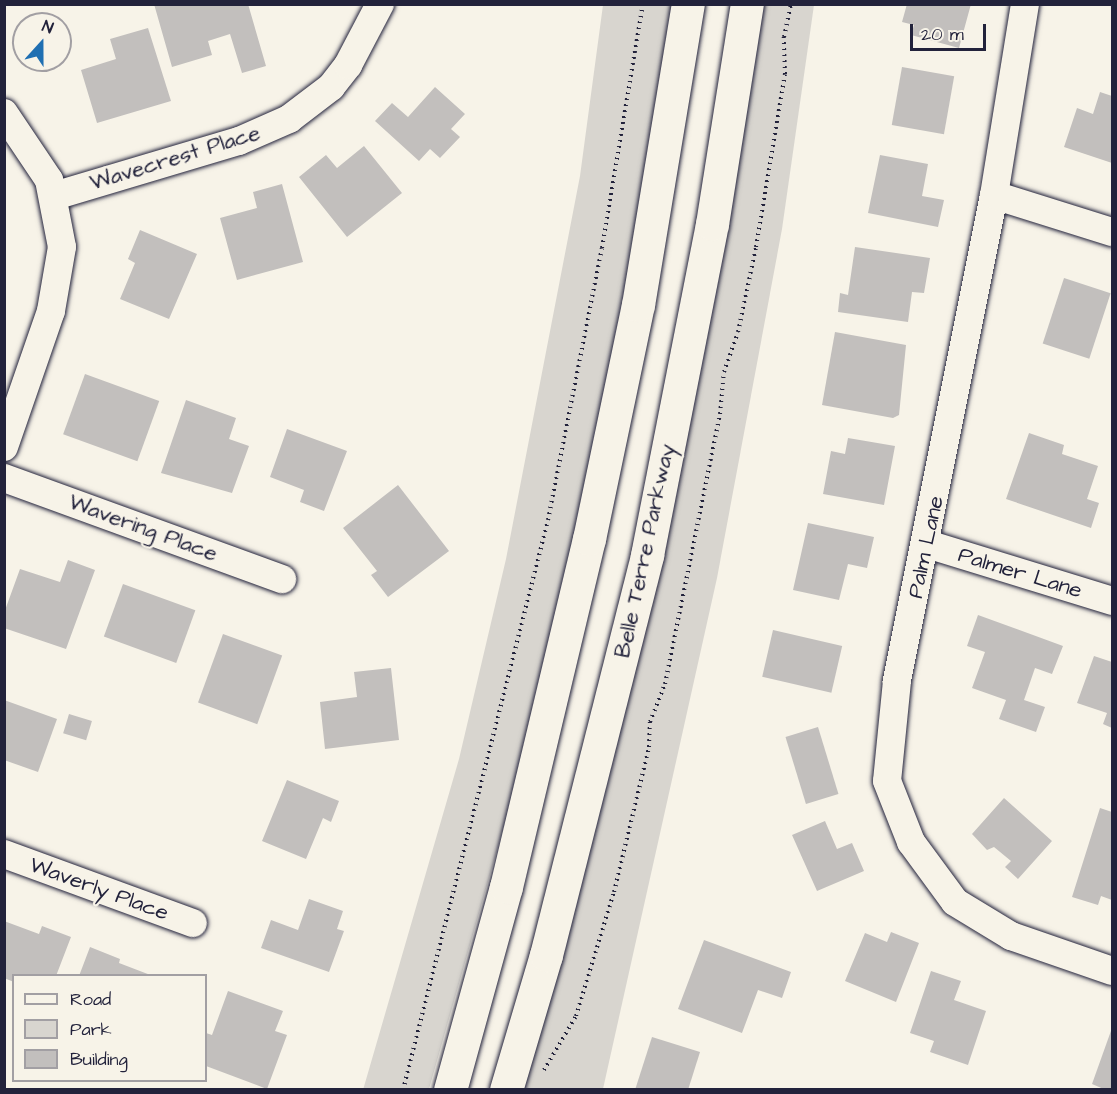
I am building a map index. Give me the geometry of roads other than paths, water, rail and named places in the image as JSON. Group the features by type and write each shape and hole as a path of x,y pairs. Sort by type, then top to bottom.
{"main road":[{"path":"450,1089 508,875 592,528 638,305 688,4"},
{"name":"Belle Terre Parkway","path":"506,1089 549,944 647,555 712,224 747,4"}],"street":[{"name":"Wavecrest Place","path":"54,196 239,141 289,119 331,87 348,66 380,4"},
{"name":"Palm Lane","path":"1025,4 994,195 927,544 897,681 887,749 887,781 899,818 939,885 971,916 1011,936 1113,971"},
{"path":"4,113 42,164 54,196 62,247 60,278 4,447"},
{"path":"994,195 1113,232"},
{"name":"Wavering Place","path":"4,478 282,579"},
{"name":"Palmer Lane","path":"927,544 1113,601"},
{"name":"Waverly Place","path":"4,854 193,923"}]}
